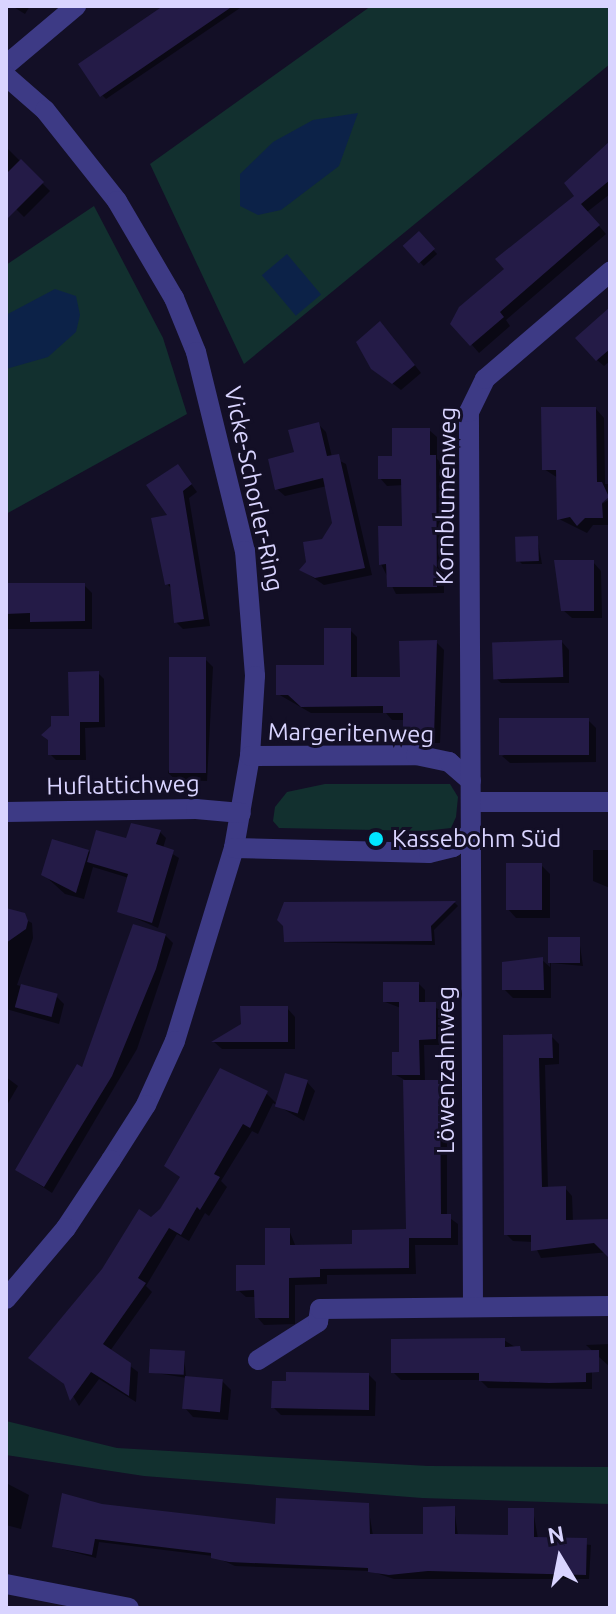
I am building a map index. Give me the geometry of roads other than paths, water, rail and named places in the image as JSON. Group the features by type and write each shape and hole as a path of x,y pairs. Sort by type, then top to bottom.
{"street":[{"path":"6,65 76,6"},
{"name":"Vicke-Schorler-Ring","path":"6,76 55,121 117,201 174,298 196,352 226,466 251,595 255,676 250,756 241,813 194,993 146,1105 66,1228 6,1299"},
{"name":"Kornblumenweg","path":"471,781 469,412 474,394 509,356 610,272"},
{"name":"Margeritenweg","path":"250,756 416,755 449,762 471,781"},
{"path":"234,848 429,853 453,847 470,833 471,781"},
{"path":"471,802 610,802"},
{"name":"Huflattichweg","path":"6,812 196,809 241,813"},
{"name":"Löwenzahnweg","path":"470,833 473,1307"},
{"path":"258,1360 318,1322 320,1309 610,1306"},
{"path":"6,1584 129,1608"}],"water":[{"path":"358,113 339,166 281,210 258,215 240,206 240,174 273,142 313,120"},
{"path":"287,254 321,295 296,316 262,275"},
{"path":"55,289 76,296 80,315 76,332 48,357 6,369 6,315"}],"place":[{"name":"Kassebohm Süd","path":"376,839"}]}
